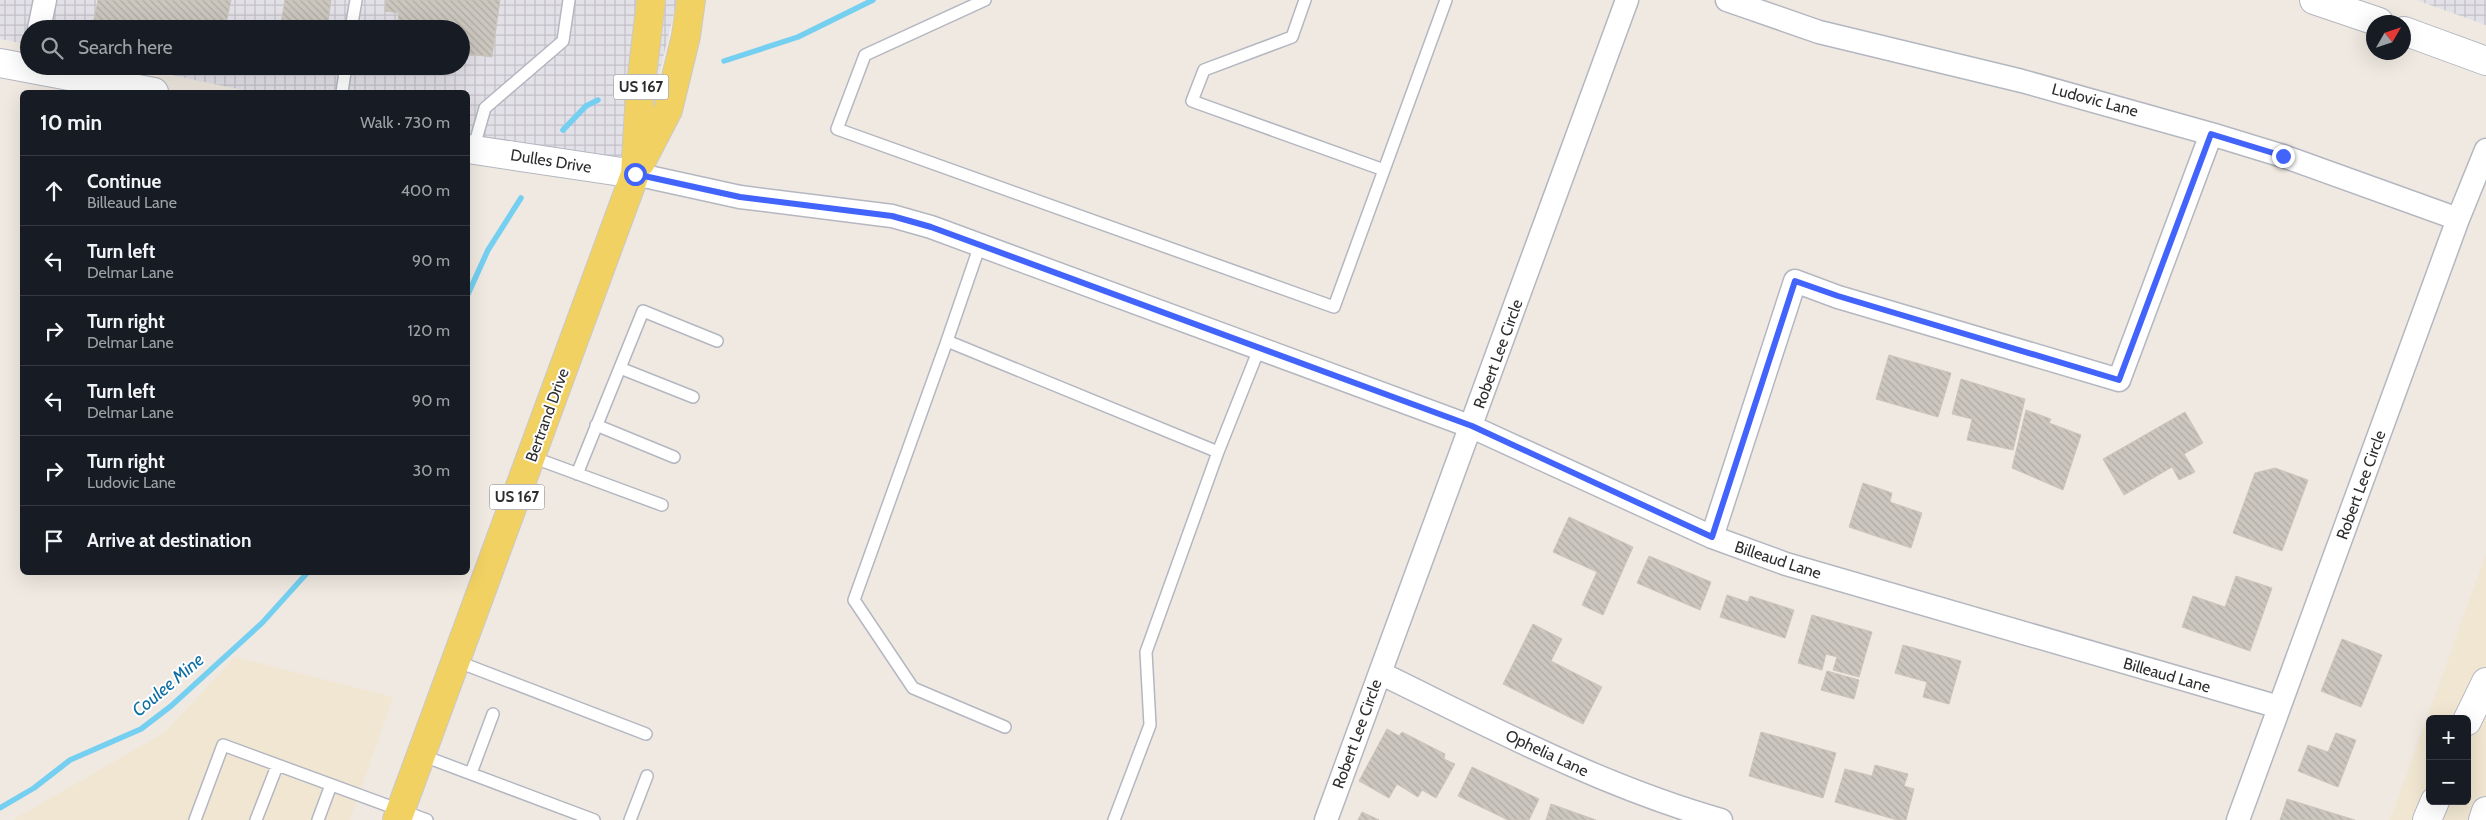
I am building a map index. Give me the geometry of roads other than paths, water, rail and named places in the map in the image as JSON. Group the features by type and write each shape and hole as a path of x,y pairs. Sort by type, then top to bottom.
{"main road":[{"name":"Bertrand Drive","path":"399,816 635,174 640,93 651,0"},
{"name":"US 167","path":"635,174 668,110 686,36 691,0"}],"street":[{"path":"41,20 45,0"},
{"name":"Robert Lee Circle","path":"1326,820 1628,0"},
{"name":"Ludovic Lane","path":"1727,0 1819,32 2022,81 2211,134 2283,156 2458,219"},
{"path":"2314,0 2366,17"},
{"path":"2411,34 2486,61"},
{"path":"0,63 20,66"},
{"path":"66,75 144,90"},
{"path":"1712,537 1795,281 1838,296 2119,380 2211,134"},
{"name":"Dulles Drive","path":"470,149 635,174"},
{"name":"Robert Lee Circle","path":"2238,820 2458,219 2486,150"},
{"name":"Billeaud Lane","path":"635,174 740,197 892,216 931,227 1472,426 1712,537 1786,564 2279,707"},
{"name":"Ophelia Lane","path":"1380,673 1560,760 1631,791 1721,820"},
{"path":"2470,715 2486,682"},
{"path":"2427,820 2433,805"},
{"path":"2483,820 2486,811"}],"lane":[{"path":"353,20 356,0"},
{"path":"470,149 485,108 563,41 569,0"},
{"path":"985,0 865,55 837,130 1334,307 1446,0"},
{"path":"1305,0 1292,37 1204,70 1192,101 1384,170"},
{"path":"342,90 345,75"},
{"path":"980,245 854,600 913,688 1005,727"},
{"path":"577,474 643,311 717,341"},
{"path":"947,341 1218,452"},
{"path":"1114,820 1150,725 1146,652 1218,452 1259,349"},
{"path":"620,368 693,397"},
{"path":"596,425 674,457"},
{"path":"532,458 662,505"},
{"path":"456,661 646,734"},
{"path":"471,773 493,714"},
{"path":"195,820 223,746 331,785 399,816 427,820"},
{"path":"421,755 594,820"},
{"path":"256,820 277,766"},
{"path":"630,820 648,776"},
{"path":"318,820 331,785"}],"waterway":[{"name":"Coulee Mine","path":"724,61 798,37 873,0"},
{"name":"Coulee Mine","path":"563,130 586,106 598,100"},
{"name":"Coulee Mine","path":"470,290 488,250 521,198"},
{"name":"Coulee Mine","path":"0,808 34,788 70,760 141,729 171,706 262,623 305,575"}]}
